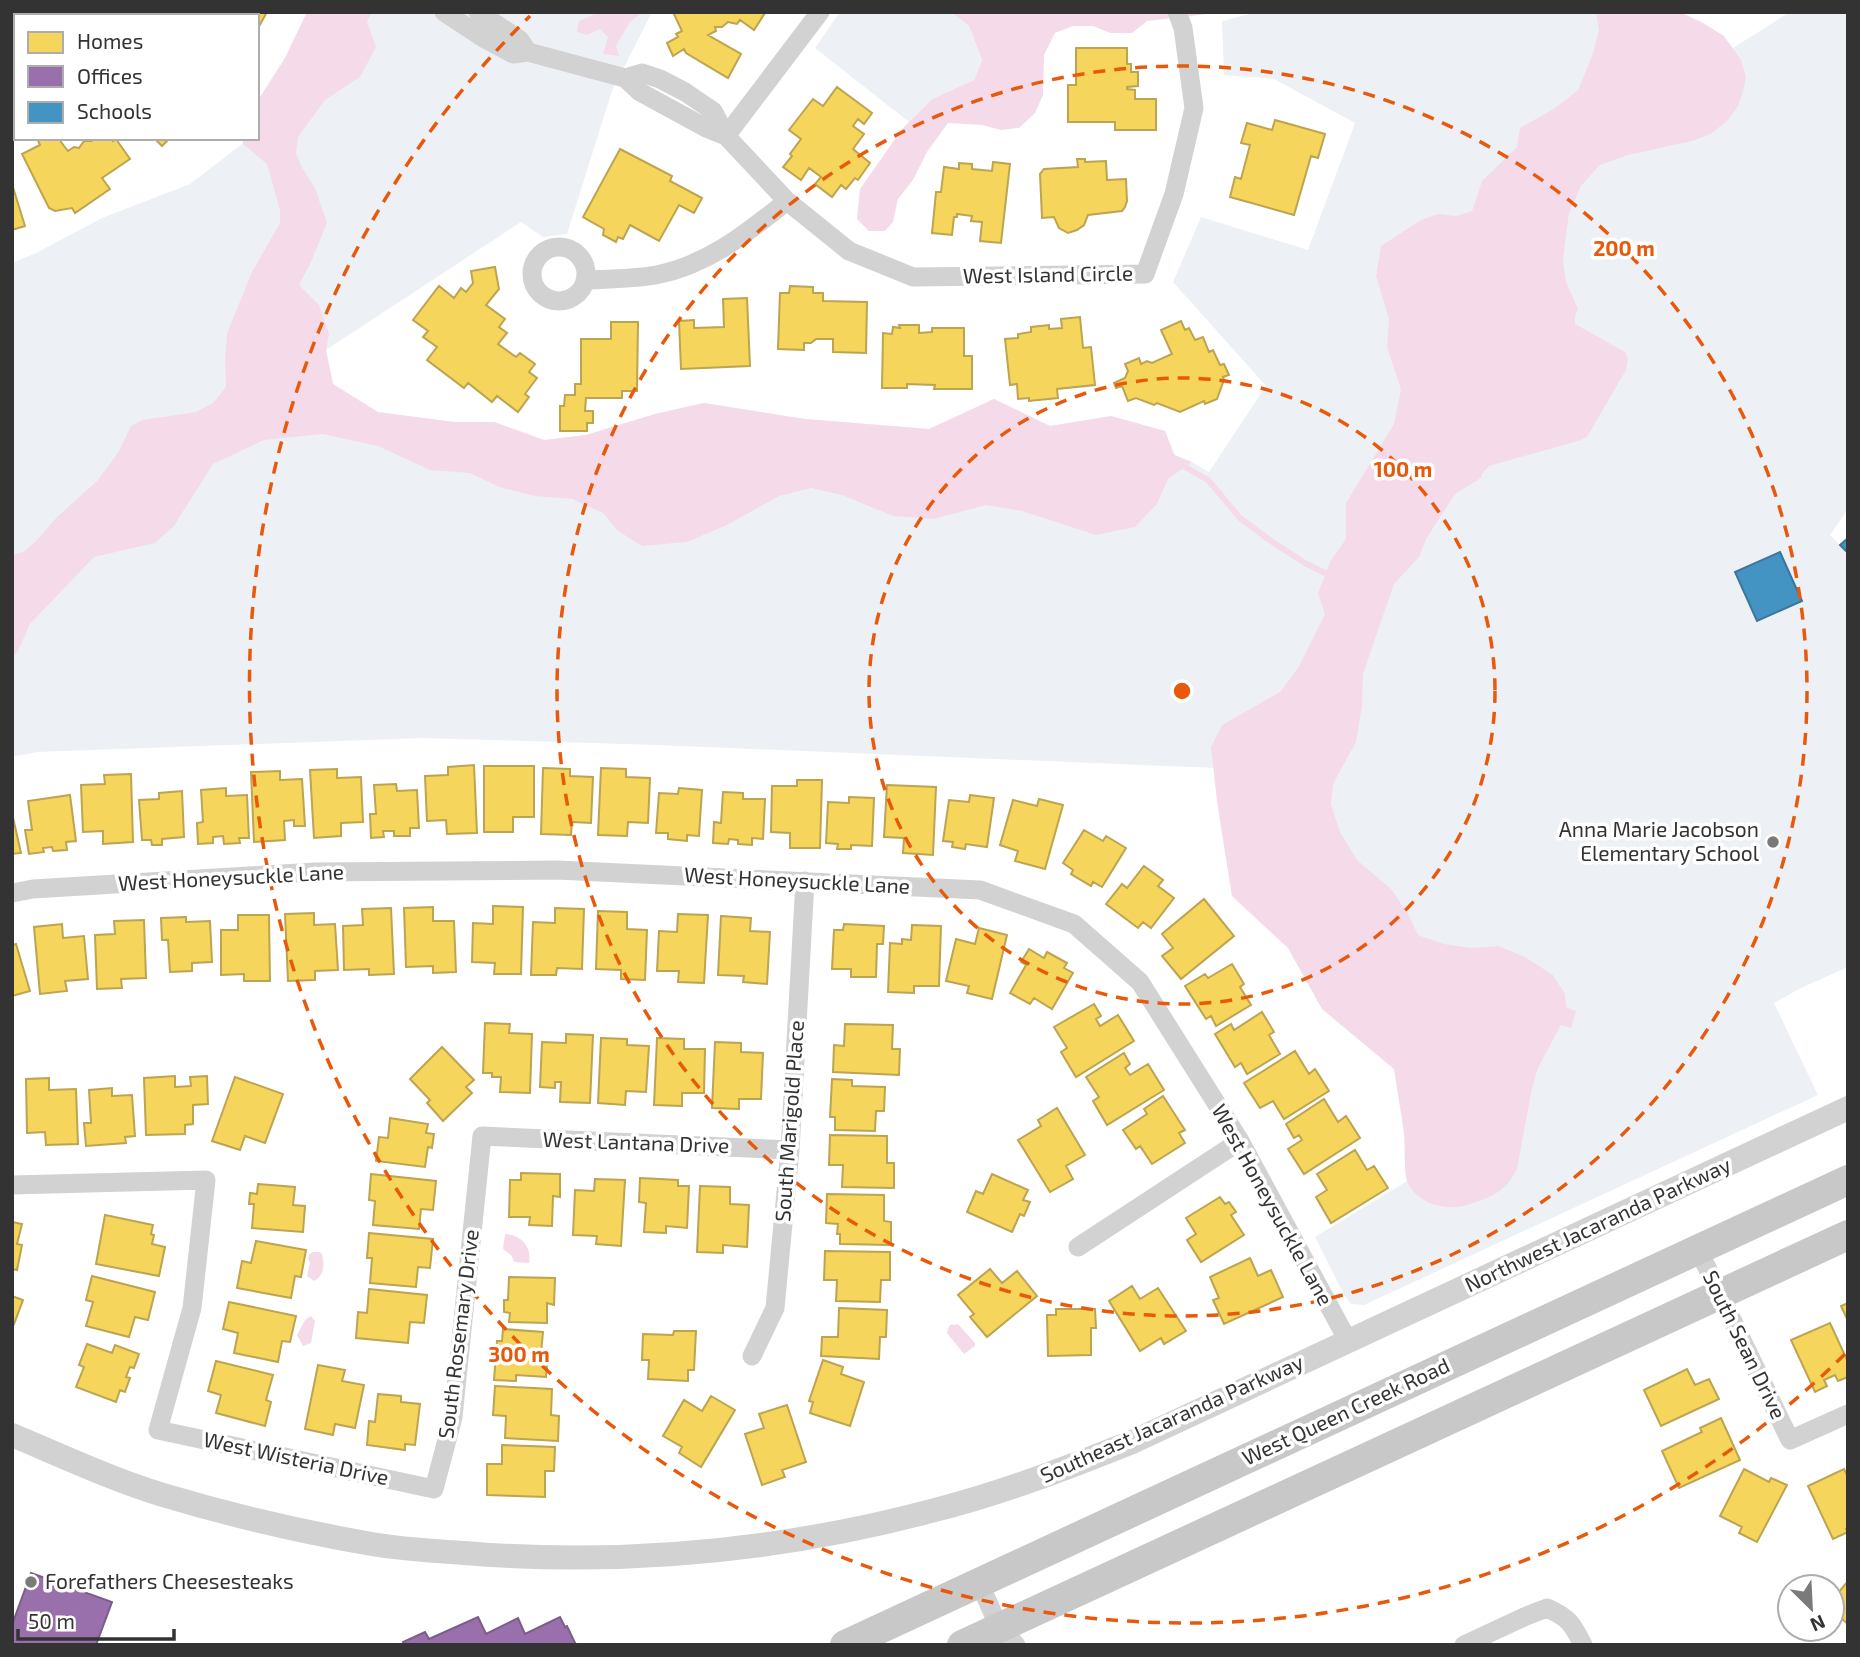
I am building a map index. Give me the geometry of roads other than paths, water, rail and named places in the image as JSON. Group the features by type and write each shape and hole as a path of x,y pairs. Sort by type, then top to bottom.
{"main road":[{"name":"West Queen Creek Road","path":"845,1645 1848,1180"},
{"path":"962,1645 1005,1639 1848,1235"}],"street":[{"name":"West Island Circle","path":"444,12 513,54 528,52 625,78 640,92 726,136 787,201 849,251 913,277 1145,274 1174,194 1194,108 1180,20"},
{"name":"West Island Circle","path":"478,12 520,40 528,52"},
{"path":"726,136 820,12"},
{"path":"586,279 624,279 657,275 691,264 745,235 787,201"},
{"name":"West Honeysuckle Lane","path":"12,893 33,889 315,872 557,870 980,890 1074,924 1140,982 1240,1141 1348,1341"},
{"name":"South Marigold Place","path":"752,1356 775,1308 790,1150 805,881"},
{"name":"Northwest Jacaranda Parkway","path":"1348,1341 1848,1108"},
{"name":"West Lantana Drive","path":"482,1136 790,1150"},
{"name":"South Rosemary Drive","path":"434,1489 453,1417 482,1136"},
{"path":"1078,1247 1240,1141"},
{"name":"West Wisteria Drive","path":"12,1185 206,1180 192,1308 158,1430 434,1489"},
{"name":"South Sean Drive","path":"1698,1249 1790,1440 1848,1414"},
{"name":"Southeast Jacaranda Parkway","path":"12,1435 79,1464 161,1494 260,1521 369,1544 545,1559 664,1556 761,1546 831,1534 934,1511 1012,1487 1132,1441 1348,1341"},
{"path":"979,1582 1005,1639"},
{"path":"1464,1645 1547,1608 1564,1616 1583,1645"}],"waterway":[{"path":"1185,467 1208,480 1240,518 1271,541 1325,573"}],"place":[{"name":"Anna Marie Jacobson Elementary School","path":"1773,842"},
{"name":"Forefathers Cheesesteaks","path":"31,1582"}]}
